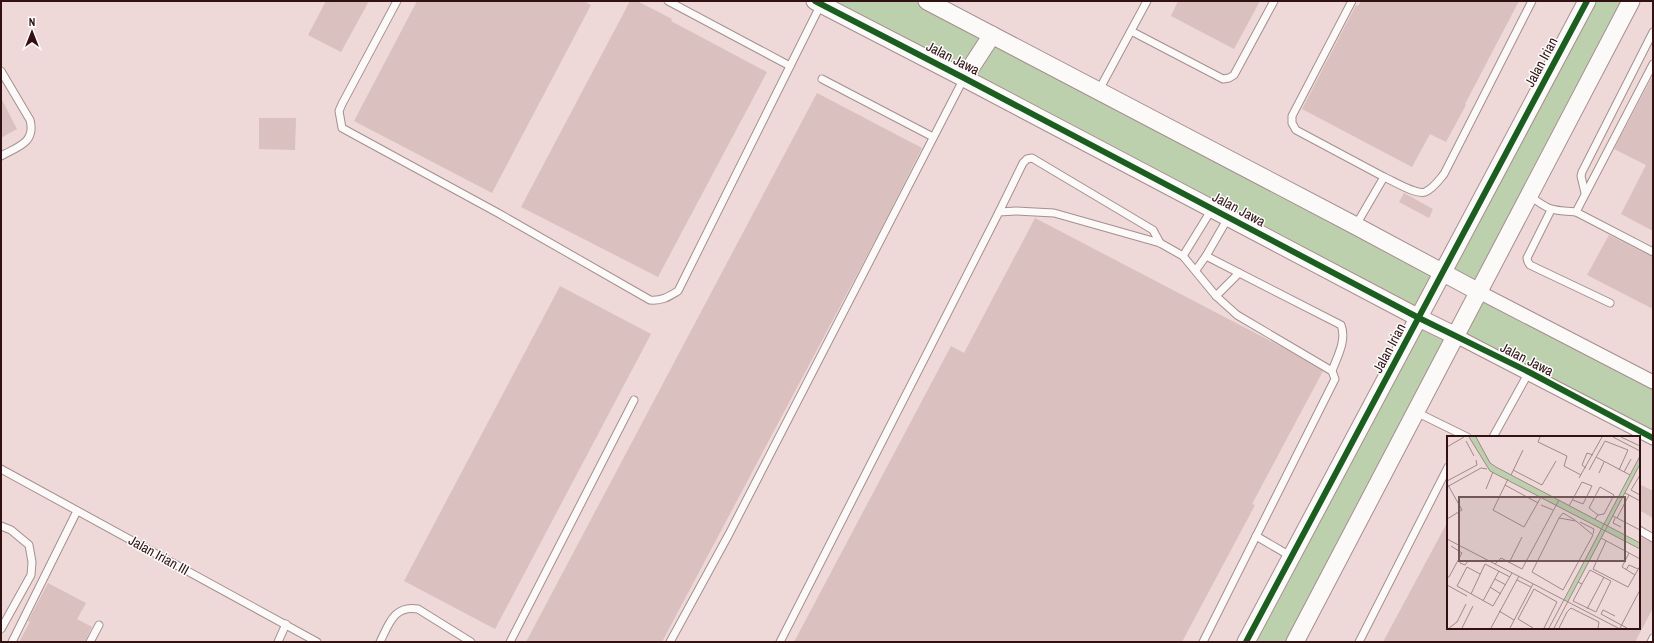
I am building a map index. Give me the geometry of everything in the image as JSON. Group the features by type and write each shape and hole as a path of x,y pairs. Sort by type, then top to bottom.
{"street":[{"path":"926,1 1099,90 1479,292 1653,382"},
{"name":"Jalan Irian","path":"1246,642 1587,1"},
{"path":"1296,642 1631,1"},
{"name":"Jalan Jawa","path":"818,2 1419,318 1529,372 1653,438"},
{"path":"964,78 992,35"}],"lane":[{"path":"397,1 342,104 339,111 342,128 650,300 658,301 666,299 678,290 790,66 818,2"},
{"path":"668,1 790,66"},
{"path":"1099,90 1147,1"},
{"path":"1131,31 1223,79 1229,78 1234,75 1274,1"},
{"path":"1352,1 1292,116 1292,123 1296,130 1384,177 1418,193 1425,192 1433,187 1444,174 1532,1"},
{"path":"1585,193 1581,176 1582,172 1653,32"},
{"path":"1576,212 1653,64"},
{"path":"1,71 30,120 32,128 31,135 27,141 1,156"},
{"path":"670,642 732,527 964,78"},
{"path":"822,79 933,137"},
{"path":"780,642 1023,163 1027,159 1032,158 1153,230 1160,243"},
{"path":"1356,226 1384,177"},
{"path":"1529,196 1551,210 1576,212 1653,252"},
{"path":"1183,256 1212,209"},
{"path":"1551,210 1527,258 1528,262 1530,265 1610,303"},
{"path":"999,212 1016,211 1054,213 1160,243 1183,256 1216,296 1237,315 1332,371 1335,379 1203,642"},
{"path":"1196,270 1206,256 1228,217"},
{"path":"1206,256 1341,325 1344,331 1344,338 1332,371"},
{"path":"1216,296 1239,273"},
{"path":"1494,436 1529,372"},
{"path":"510,642 634,400"},
{"path":"1416,412 1465,436"},
{"name":"Jalan Irian III","path":"1,469 317,642"},
{"path":"1358,642 1447,469"},
{"path":"12,642 77,511"},
{"path":"1,526 11,530 29,545 32,562 31,574 1,629"},
{"path":"1640,531 1653,538"},
{"path":"1256,536 1292,558"},
{"path":"380,642 394,616 402,609 410,608 418,609 471,642"},
{"path":"278,642 286,624"},
{"path":"90,642 99,625"},
{"path":"1651,642 1653,638"}],"green space":[{"path":"817,1 927,1 1443,272 1587,1 1631,1 1479,292 1443,273 1419,318 1456,336 1295,642 1247,642 1418,318"},
{"path":"1479,292 1653,382 1653,439 1456,336"}],"building":[{"path":"326,1 369,1 341,52 308,35"},
{"path":"417,1 584,1 591,5 492,193 354,121"},
{"path":"630,1 637,1 672,19 671,21 767,72 658,277 521,207"},
{"path":"1178,1 1260,1 1234,49 1171,16"},
{"path":"1361,1 1519,1 1446,142 1430,134 1412,167 1302,109 1356,5 1358,6"},
{"path":"1653,75 1653,231 1621,214 1646,165 1614,149"},
{"path":"817,93 922,148 880,231 662,642 526,642"},
{"path":"1,98 17,129 1,138"},
{"path":"259,118 296,118 295,150 259,149"},
{"path":"1404,193 1433,209 1429,218 1399,202"},
{"path":"1035,218 1282,347 1323,371 1252,504 1255,505 1182,642 794,642 951,346 964,353"},
{"path":"1609,235 1653,257 1653,309 1587,275"},
{"path":"560,286 651,334 495,629 404,581"},
{"path":"1640,484 1653,491 1653,518 1640,511"},
{"path":"1447,523 1447,629 1640,629 1640,536 1653,543 1653,608 1635,642 1383,642"},
{"path":"48,583 86,603 77,619 92,627 85,642 19,642"}],"cycle path":[{"path":"815,1 1419,318 1529,372 1653,438"},
{"path":"1246,642 1587,1"}]}
